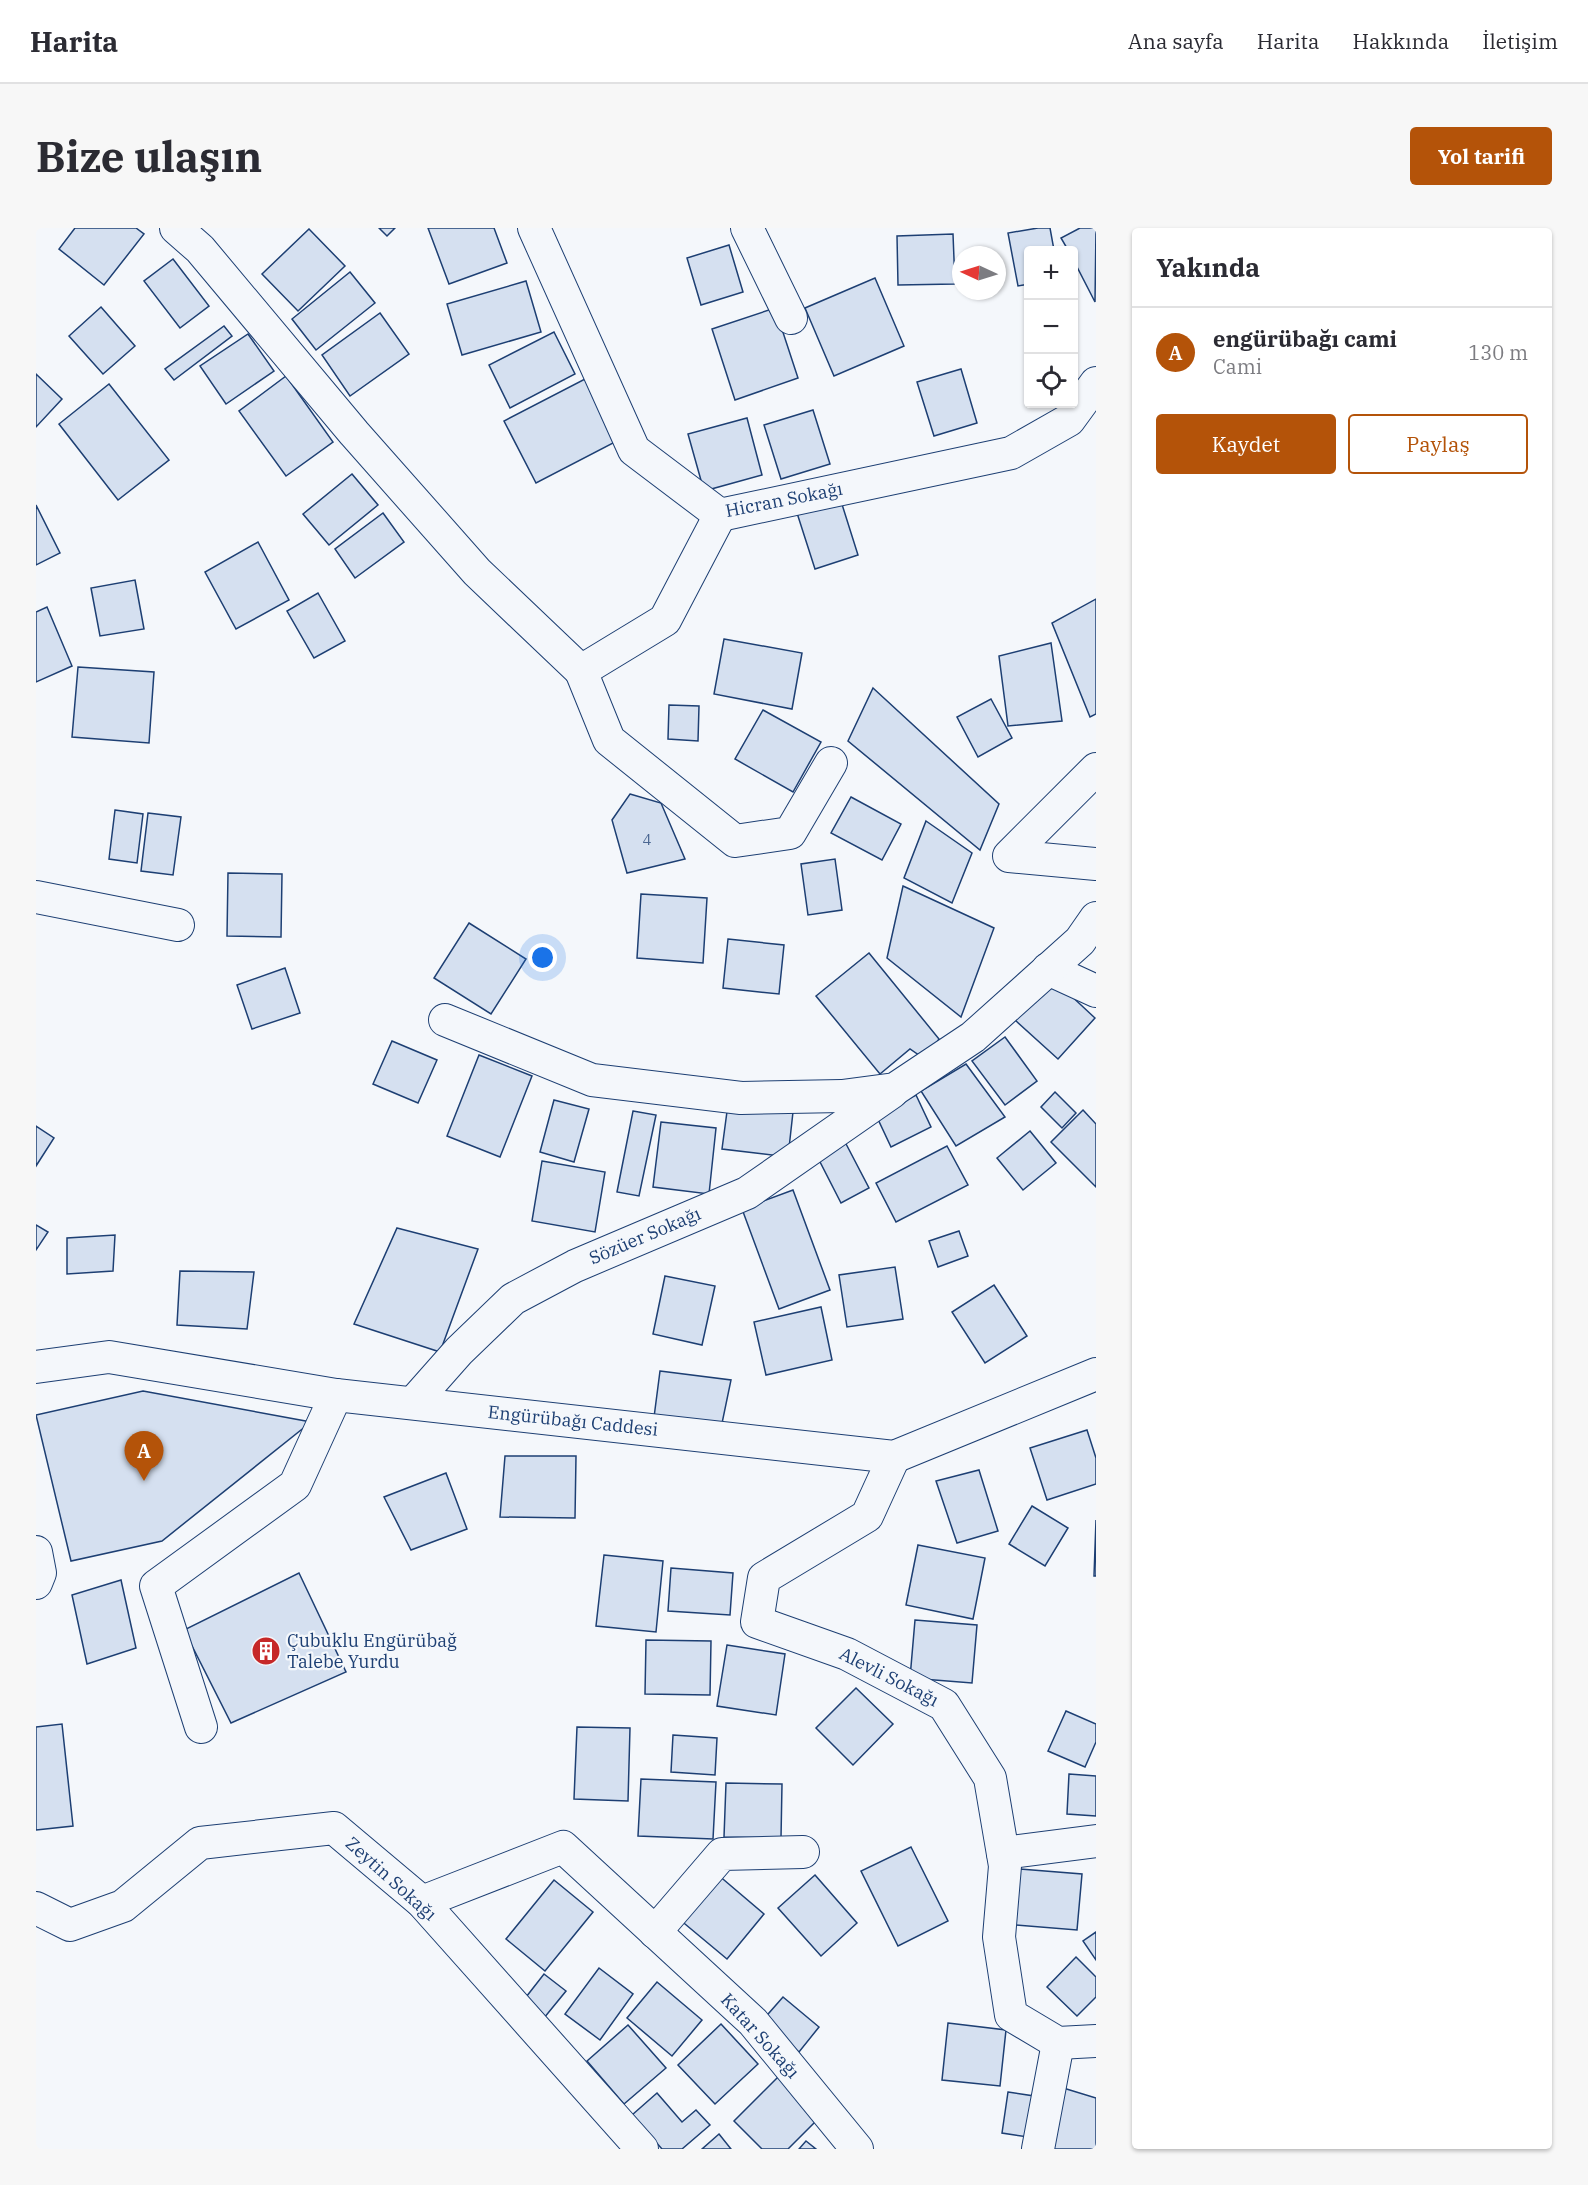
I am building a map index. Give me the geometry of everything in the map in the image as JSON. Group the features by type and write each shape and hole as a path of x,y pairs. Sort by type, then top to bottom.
{"street":[{"path":"176,228 200,249 354,434 477,572 581,671 609,740 735,842 790,833 831,763"},
{"name":"Hicran Sokağı","path":"534,228 634,450 720,515 1011,453 1069,420 1096,383"},
{"path":"747,228 791,318"},
{"path":"581,671 665,620 720,515"},
{"path":"1096,769 1010,856 1096,864"},
{"path":"36,897 178,925"},
{"name":"Sözüer Sokağı","path":"413,1403 459,1351 513,1299 575,1266 747,1192 973,1036 1080,941 1096,918"},
{"path":"1048,969 1096,990"},
{"path":"445,1020 592,1080 741,1098 842,1096 895,1089"},
{"name":"Engürübağı Caddesi","path":"36,1367 109,1357 336,1395 894,1457 1096,1374"},
{"path":"201,1727 156,1586 295,1485 336,1395"},
{"name":"Alevli Sokağı","path":"894,1457 867,1516 764,1578 757,1622 847,1654 944,1706 990,1778 1005,1866 999,1937 1011,2015 1058,2043"},
{"path":"36,1552 40,1573 36,1583"},
{"name":"Zeytin Sokağı","path":"36,1908 70,1925 123,1906 200,1843 334,1828 422,1902 640,2148"},
{"path":"1003,1853 1096,1841"},
{"name":"Katar Sokağı","path":"422,1902 563,1847 753,2022 857,2149"},
{"path":"655,1932 722,1854 803,1852"},
{"path":"1038,2149 1058,2043 1096,2041"}],"building":[{"path":"75,228 136,228 144,234 104,285 59,249"},
{"path":"379,228 395,228 387,236"},
{"path":"428,228 494,228 507,263 449,284"},
{"path":"1050,228 1053,246 1024,246 1024,285 1018,286 1008,233"},
{"path":"1080,228 1096,228 1095,302 1078,269 1078,246 1066,246 1061,238"},
{"path":"309,229 345,266 298,311 262,274"},
{"path":"953,234 952,284 898,285 897,236"},
{"path":"729,245 743,292 701,305 687,258"},
{"path":"173,259 209,306 180,328 144,281"},
{"path":"350,272 375,303 316,350 292,319"},
{"path":"875,278 904,346 834,376 805,308"},
{"path":"526,281 541,332 462,355 447,304"},
{"path":"101,307 135,346 103,374 69,336"},
{"path":"775,308 798,378 735,400 712,329"},
{"path":"380,313 409,354 350,396 322,355"},
{"path":"224,326 232,336 174,380 165,369"},
{"path":"554,332 575,374 510,408 489,365"},
{"path":"248,334 274,371 226,404 200,366"},
{"path":"961,369 977,423 934,436 917,382"},
{"path":"36,374 62,399 36,427"},
{"path":"286,376 333,442 286,476 239,411"},
{"path":"585,379 617,441 536,483 504,421"},
{"path":"109,384 169,460 118,500 59,424"},
{"path":"813,410 830,464 781,479 764,425"},
{"path":"747,418 762,475 704,491 688,434"},
{"path":"352,474 378,505 329,545 303,514"},
{"path":"840,498 858,555 815,569 797,513"},
{"path":"36,505 60,553 36,565"},
{"path":"383,513 404,542 355,578 335,549"},
{"path":"258,542 289,600 236,629 205,572"},
{"path":"135,580 144,629 100,636 91,588"},
{"path":"318,593 345,641 314,658 287,611"},
{"path":"1096,599 1096,714 1090,717 1052,623"},
{"path":"47,607 72,666 36,682 36,612"},
{"path":"724,639 802,653 792,709 714,694"},
{"path":"1051,643 1062,721 1008,726 999,656"},
{"path":"78,667 154,672 149,743 72,737"},
{"path":"873,688 999,804 980,850 848,741"},
{"path":"991,699 1012,738 978,757 957,717"},
{"path":"669,705 699,706 698,741 668,739"},
{"path":"763,710 821,742 793,792 735,759"},
{"path":"630,794 661,803 685,859 627,873 612,820"},
{"path":"851,797 901,824 882,860 831,833"},
{"path":"115,810 143,814 137,863 109,859"},
{"path":"148,813 181,817 173,875 141,871"},
{"path":"926,821 972,853 952,903 904,878"},
{"path":"835,859 842,910 808,915 801,864"},
{"path":"228,873 282,874 281,937 227,936"},
{"path":"903,886 994,928 961,1017 887,958"},
{"path":"641,894 707,898 703,963 637,958"},
{"path":"469,923 526,959 491,1014 434,978"},
{"path":"728,939 784,945 779,994 723,988"},
{"path":"869,953 939,1039 926,1060 910,1049 880,1074 816,996"},
{"path":"285,968 300,1013 252,1029 237,985"},
{"path":"1052,978 1095,1018 1058,1059 1015,1020"},
{"path":"1005,1037 1037,1081 1005,1105 972,1061"},
{"path":"392,1041 437,1060 418,1103 373,1084"},
{"path":"479,1055 532,1076 500,1157 447,1136"},
{"path":"966,1064 1005,1117 956,1146 921,1091"},
{"path":"1055,1092 1076,1113 1062,1128 1041,1107"},
{"path":"916,1095 931,1127 891,1147 876,1115"},
{"path":"554,1100 589,1109 574,1162 540,1152"},
{"path":"728,1104 793,1112 788,1157 722,1149"},
{"path":"1083,1110 1096,1124 1096,1187 1051,1142"},
{"path":"633,1111 656,1115 639,1196 617,1192"},
{"path":"661,1122 716,1128 709,1194 653,1187"},
{"path":"36,1126 54,1138 36,1166"},
{"path":"1030,1131 1056,1163 1023,1190 997,1158"},
{"path":"844,1140 869,1188 841,1203 816,1154"},
{"path":"947,1146 968,1185 896,1222 876,1183"},
{"path":"542,1161 605,1172 595,1232 532,1221"},
{"path":"793,1190 830,1290 779,1309 742,1209"},
{"path":"36,1225 48,1232 36,1250"},
{"path":"397,1228 478,1249 440,1352 354,1324"},
{"path":"959,1231 968,1256 938,1267 929,1241"},
{"path":"115,1235 113,1271 67,1274 67,1238"},
{"path":"895,1267 903,1319 847,1327 839,1275"},
{"path":"180,1271 254,1272 247,1329 177,1325"},
{"path":"665,1276 715,1286 702,1345 653,1334"},
{"path":"994,1285 1027,1336 985,1363 952,1312"},
{"path":"821,1307 832,1360 766,1375 754,1322"},
{"path":"660,1371 731,1380 720,1433 653,1425"},
{"path":"143,1391 311,1422 162,1541 71,1561 36,1415"},
{"path":"1087,1430 1096,1458 1096,1484 1047,1500 1030,1448"},
{"path":"505,1456 576,1456 575,1518 500,1517"},
{"path":"979,1470 998,1531 957,1543 936,1481"},
{"path":"446,1473 467,1529 411,1550 384,1497"},
{"path":"1032,1506 1068,1528 1045,1566 1009,1544"},
{"path":"1096,1520 1096,1576 1094,1576"},
{"path":"918,1545 985,1558 973,1619 906,1605"},
{"path":"604,1555 663,1561 656,1632 596,1626"},
{"path":"671,1568 733,1573 730,1615 668,1611"},
{"name":"Çubuklu Engürübağ Talebe Yurdu","path":"299,1573 346,1672 231,1723 184,1630"},
{"path":"121,1580 136,1648 87,1664 72,1595"},
{"path":"915,1620 977,1625 972,1683 910,1678"},
{"path":"646,1640 711,1641 710,1695 645,1694"},
{"path":"727,1645 785,1654 776,1715 717,1706"},
{"path":"856,1688 893,1724 853,1765 816,1728"},
{"path":"1066,1711 1096,1724 1096,1742 1085,1767 1048,1751"},
{"path":"62,1724 73,1826 36,1830 36,1727"},
{"path":"577,1727 630,1728 628,1801 574,1799"},
{"path":"673,1735 717,1738 715,1775 671,1772"},
{"path":"1069,1774 1096,1776 1096,1816 1067,1814"},
{"path":"641,1779 716,1782 713,1839 638,1836"},
{"path":"726,1783 782,1784 781,1838 724,1837"},
{"path":"911,1847 948,1921 898,1946 861,1871"},
{"path":"1020,1869 1082,1874 1077,1930 1015,1925"},
{"path":"717,1874 764,1914 727,1959 679,1919"},
{"path":"815,1875 857,1923 821,1956 778,1908"},
{"path":"554,1880 593,1912 545,1971 506,1939"},
{"path":"1096,1932 1096,1960 1083,1941"},
{"path":"1076,1957 1096,1977 1096,1997 1077,2016 1047,1987"},
{"path":"599,1968 633,1994 600,2040 565,2014"},
{"path":"544,1974 566,1991 544,2018 523,2001"},
{"path":"657,1982 702,2020 672,2056 627,2018"},
{"path":"783,1997 819,2027 799,2052 762,2021"},
{"path":"948,2023 1006,2030 1000,2086 942,2080"},
{"path":"721,2024 758,2064 715,2104 678,2065"},
{"path":"628,2025 666,2068 624,2104 587,2061"},
{"path":"781,2074 822,2115 788,2149 762,2149 734,2121"},
{"path":"1060,2087 1096,2098 1096,2149 1042,2149"},
{"path":"1008,2092 1034,2096 1028,2137 1002,2133"},
{"path":"657,2093 682,2122 696,2110 710,2125 682,2149 662,2149 632,2115"},
{"path":"719,2134 731,2149 702,2149"},
{"path":"806,2141 816,2149 799,2149"}],"place":[{"name":"engürübağı cami","path":"144,1481"},
{"name":"Çubuklu Engürübağ Talebe Yurdu","path":"266,1651"}]}
